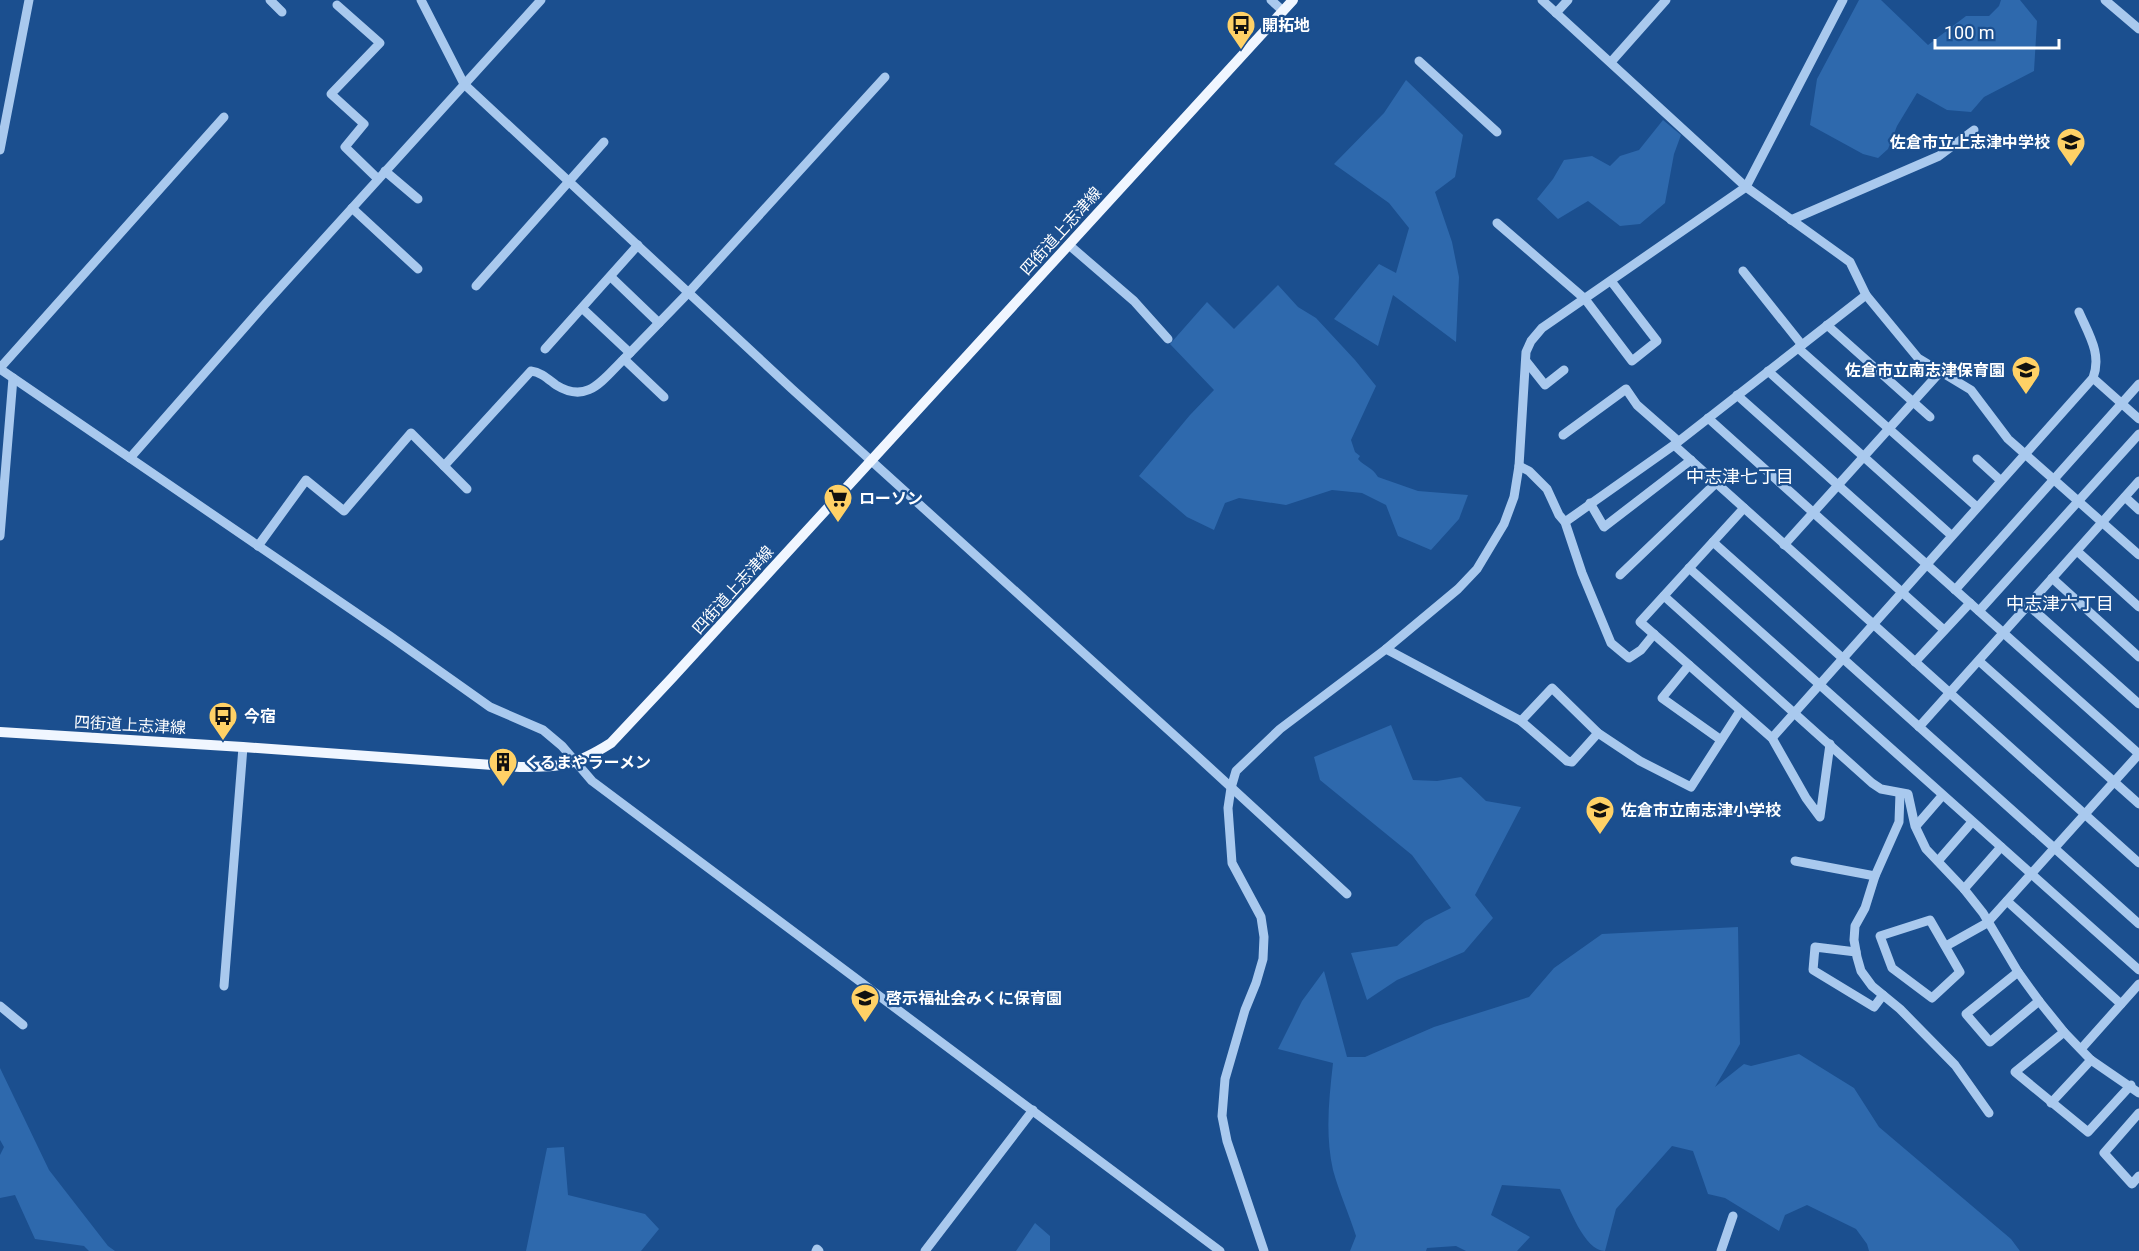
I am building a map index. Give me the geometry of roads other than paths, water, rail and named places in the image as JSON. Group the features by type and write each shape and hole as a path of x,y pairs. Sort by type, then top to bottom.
{"main road":[{"name":"四街道上志津線","path":"0,732 520,767 558,767 575,763 611,743 1293,0"}],"street":[{"path":"0,150 29,0"},
{"path":"270,0 282,12"},
{"path":"421,0 464,84 871,460 1347,894"},
{"path":"130,458 385,171 541,0"},
{"path":"1271,0 1283,11"},
{"path":"1542,0 1746,187 1850,262 1866,295 1918,358 1971,390 2008,439 2139,555"},
{"path":"1556,13 1568,0"},
{"path":"1611,62 1666,0"},
{"path":"1264,1251 1227,1141 1222,1116 1225,1079 1263,959 1264,937 1261,917 1232,863 1228,808 1236,771 1280,729 1386,649 1458,589 1477,569 1504,524 1514,497 1519,466 1526,361 1531,341 1542,328 1746,187 1843,0"},
{"path":"2105,0 2139,29"},
{"path":"337,5 380,43 331,94 364,124 345,147 378,179"},
{"path":"1419,61 1497,132"},
{"path":"444,466 531,371 538,371 559,386 577,393 591,390 689,292 885,77"},
{"path":"224,117 0,369 390,636 480,701 512,718 543,730 561,746 592,781 1220,1251"},
{"path":"1791,220 1939,156 1974,130"},
{"path":"476,286 604,142"},
{"path":"385,171 418,199"},
{"path":"352,208 417,269"},
{"path":"1497,223 1585,299 1632,361 1657,341 1611,281"},
{"path":"545,350 639,245"},
{"path":"1069,245 1134,301 1168,339"},
{"path":"1743,271 1800,346 1977,507"},
{"path":"610,277 659,323"},
{"path":"1565,522 1676,443 1866,295"},
{"path":"582,309 664,397"},
{"path":"1772,738 2092,378 2097,361 2096,352 2079,312"},
{"path":"1827,325 1930,417"},
{"path":"1526,361 1545,385 1564,370"},
{"path":"1768,371 1951,535"},
{"path":"1784,545 1941,371"},
{"path":"0,536 2,460 13,378"},
{"path":"2092,378 2139,419"},
{"path":"1955,590 2139,384"},
{"path":"1563,435 1626,389 1637,405 1691,460 2139,863"},
{"path":"1737,395 2139,754 1987,923 1946,946"},
{"path":"1708,418 1944,630"},
{"path":"258,546 306,480 344,511 411,434 467,489"},
{"path":"1979,611 2139,434"},
{"path":"1977,459 2001,480"},
{"path":"1590,503 1604,527 1691,460"},
{"path":"1519,466 1543,483 1565,522 1582,573 1611,643 1629,658 1641,650 1654,634"},
{"path":"1919,727 2139,481"},
{"path":"1620,575 1716,483"},
{"path":"2125,497 2139,510"},
{"path":"1744,508 1640,622 1772,738 1820,818 1830,744"},
{"path":"1713,542 2139,924"},
{"path":"2077,550 2139,607"},
{"path":"1689,568 2139,970"},
{"path":"2052,578 2139,657"},
{"path":"1664,596 1872,783 1881,789 1908,794 1916,826 1926,849 1983,913 2018,972 2039,1001 2091,1060 2131,1085 2139,1093"},
{"path":"1915,662 1970,603"},
{"path":"2028,605 2139,704"},
{"path":"1386,649 1521,721 1567,761 1572,762 1599,733"},
{"path":"1979,661 2139,804"},
{"path":"1689,665 1662,698 1721,740"},
{"path":"1521,721 1552,688 1599,733 1640,761 1691,787 1740,711"},
{"path":"224,986 243,747"},
{"path":"1900,792 1899,822 1855,926 1856,952 1861,971 1872,986 1900,1009 1955,1065 1989,1113"},
{"path":"1916,826 1942,796"},
{"path":"1938,861 1972,822"},
{"path":"1964,889 2001,847"},
{"path":"1796,861 1875,876"},
{"path":"2007,901 2121,1004"},
{"path":"1930,920 1946,946 1960,972 1932,998 1892,968 1880,936 1930,920"},
{"path":"1856,952 1815,947 1813,970 1874,1007 1883,995"},
{"path":"2018,972 1966,1014 1990,1042 2039,1001"},
{"path":"2081,1049 2139,984"},
{"path":"0,1006 23,1025"},
{"path":"2064,1032 2015,1072 2051,1103 2088,1132 2131,1085"},
{"path":"2051,1103 2091,1060"},
{"path":"925,1251 1033,1110"},
{"path":"2139,1113 2104,1153 2132,1184 2139,1176"},
{"path":"1721,1251 1733,1216"}],"place":[{"name":"開拓地","path":"1241,50"},
{"name":"佐倉市立上志津中学校","path":"2071,168"},
{"name":"佐倉市立南志津保育園","path":"2026,396"},
{"name":"ローソン","path":"838,524"},
{"name":"今宿","path":"223,742"},
{"name":"くるまやラーメン","path":"503,788"},
{"name":"佐倉市立南志津小学校","path":"1600,836"},
{"name":"啓示福祉会みくに保育園","path":"865,1024"}],"district":[{"name":"中志津七丁目","path":"1740,476"},
{"name":"中志津六丁目","path":"2060,603"}]}
